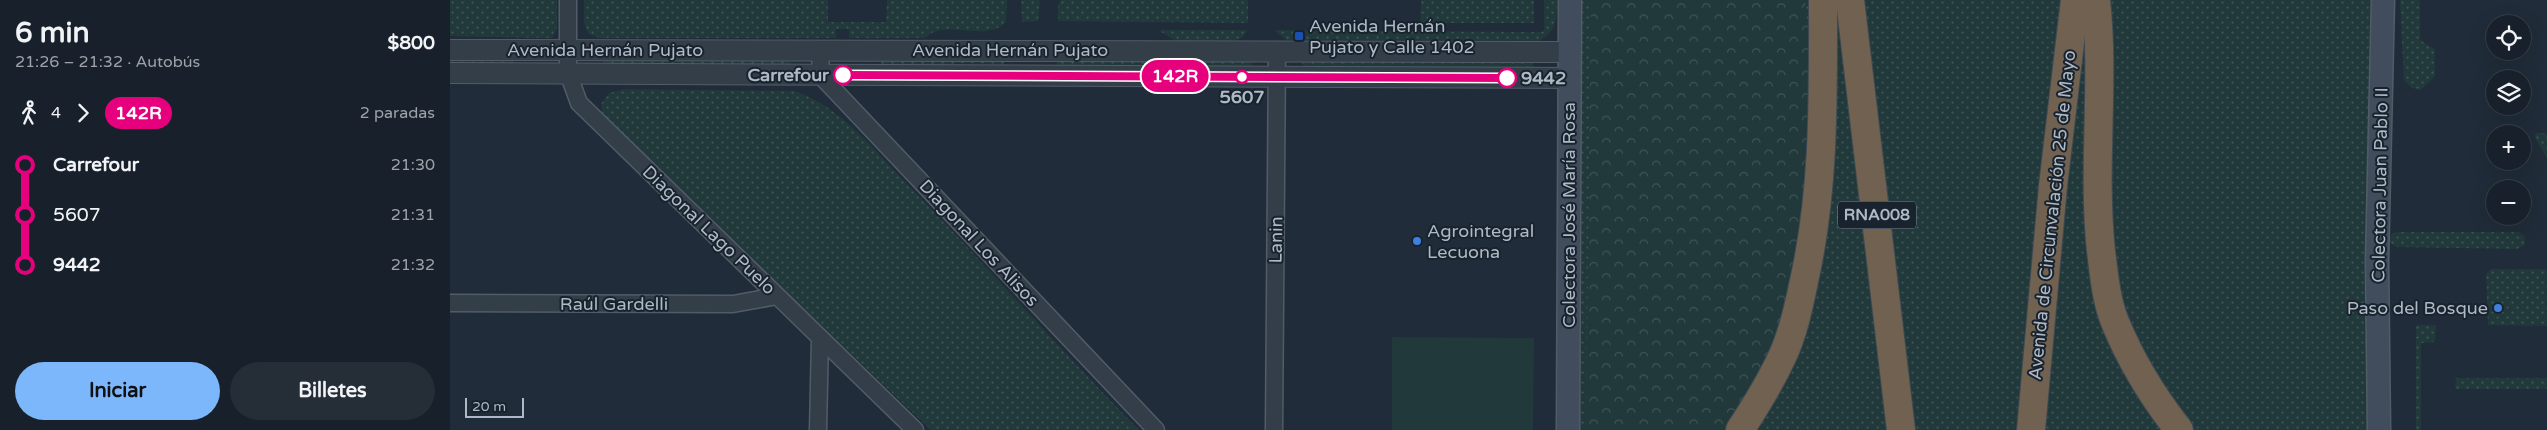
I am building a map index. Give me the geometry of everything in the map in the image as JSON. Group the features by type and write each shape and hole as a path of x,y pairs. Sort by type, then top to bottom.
{"highway":[{"path":"1740,430 1782,356 1798,308 1810,255 1819,190 1823,116 1822,0"},
{"name":"RNA008","path":"1850,0 1901,430"},
{"name":"Avenida de Circunvalación 25 de Mayo","path":"2031,430 2053,186 2075,0"},
{"path":"2096,0 2099,33 2096,165 2098,221 2104,274 2114,320 2138,370 2179,430"}],"main road":[{"name":"Colectora José María Rosa","path":"1568,430 1570,0"},
{"name":"Colectora Juan Pablo II","path":"2379,430 2377,262 2383,0"}],"street":[{"name":"Diagonal Lago Puelo","path":"568,0 568,73 579,103 915,430"},
{"name":"Avenida Hernán Pujato","path":"450,50 1570,52"},
{"path":"820,75 821,50"},
{"name":"Lanin","path":"1274,430 1277,51"},
{"name":"Avenida Hernán Pujato","path":"450,73 1569,78"},
{"name":"Diagonal Los Alisos","path":"820,75 1156,430"},
{"name":"Raúl Gardelli","path":"450,303 733,304 777,296"},
{"path":"818,430 820,339"}],"green space":[{"path":"450,0 557,0 557,28 552,38 450,36"},
{"path":"584,0 828,0 828,22 886,22 887,0 1007,0 1006,22 997,28 987,31 944,30 934,32 925,38 849,38 849,29 836,29 836,38 600,38 588,34 584,23"},
{"path":"1021,0 1040,0 1038,21 1022,22"},
{"path":"1061,0 1248,0 1248,23 1058,21 1058,5"},
{"path":"1421,0 1534,0 1534,23 1420,23"},
{"path":"1544,0 1557,0 1556,19 1553,29 1539,41 1286,40 1274,30 1542,32 1544,30"},
{"path":"1570,0 2383,0 2379,430 1568,430"},
{"path":"1591,0 1805,0 1810,47 1809,142 1805,205 1785,310 1771,351 1727,430 1586,430"},
{"path":"2400,0 2420,0 2420,40 2435,49 2435,76 2421,90 2412,88 2404,81"},
{"path":"1158,30 1248,30 1242,38 1232,41 1176,41"},
{"path":"450,57 511,58 514,64 450,66"},
{"path":"789,59 792,65 604,64 603,60"},
{"path":"1061,60 1250,61 1252,63 1250,69 1057,66 1057,62"},
{"path":"1306,60 1532,61 1534,67 1532,70 1303,67 1302,63"},
{"path":"881,61 1005,61 1003,64 957,63 941,67 881,66"},
{"path":"625,89 795,91 829,109 873,147 1139,430 931,430 603,117 601,104 609,93"},
{"path":"2536,133 2547,133 2547,158 2535,138"},
{"path":"2519,232 2525,237 2525,245 2517,249 2397,247 2391,244 2389,238 2393,233"},
{"path":"2491,269 2547,269 2547,326 2488,325 2486,274"},
{"path":"2416,325 2436,325 2435,342 2421,343 2421,430 2416,430"},
{"path":"1392,337 1534,338 1533,430 1392,430"},
{"path":"2456,378 2547,378 2547,389 2455,389"}],"bus line":[{"name":"142R","path":"843,75 1507,78"}],"place":[{"name":"Avenida Hernán Pujato y Calle 1402","path":"1299,36"},
{"name":"Carrefour","path":"843,75"},
{"name":"5607","path":"1242,77"},
{"name":"9442","path":"1507,78"},
{"name":"Agrointegral Lecuona","path":"1417,241"},
{"name":"Paso del Bosque","path":"2498,308"}]}
